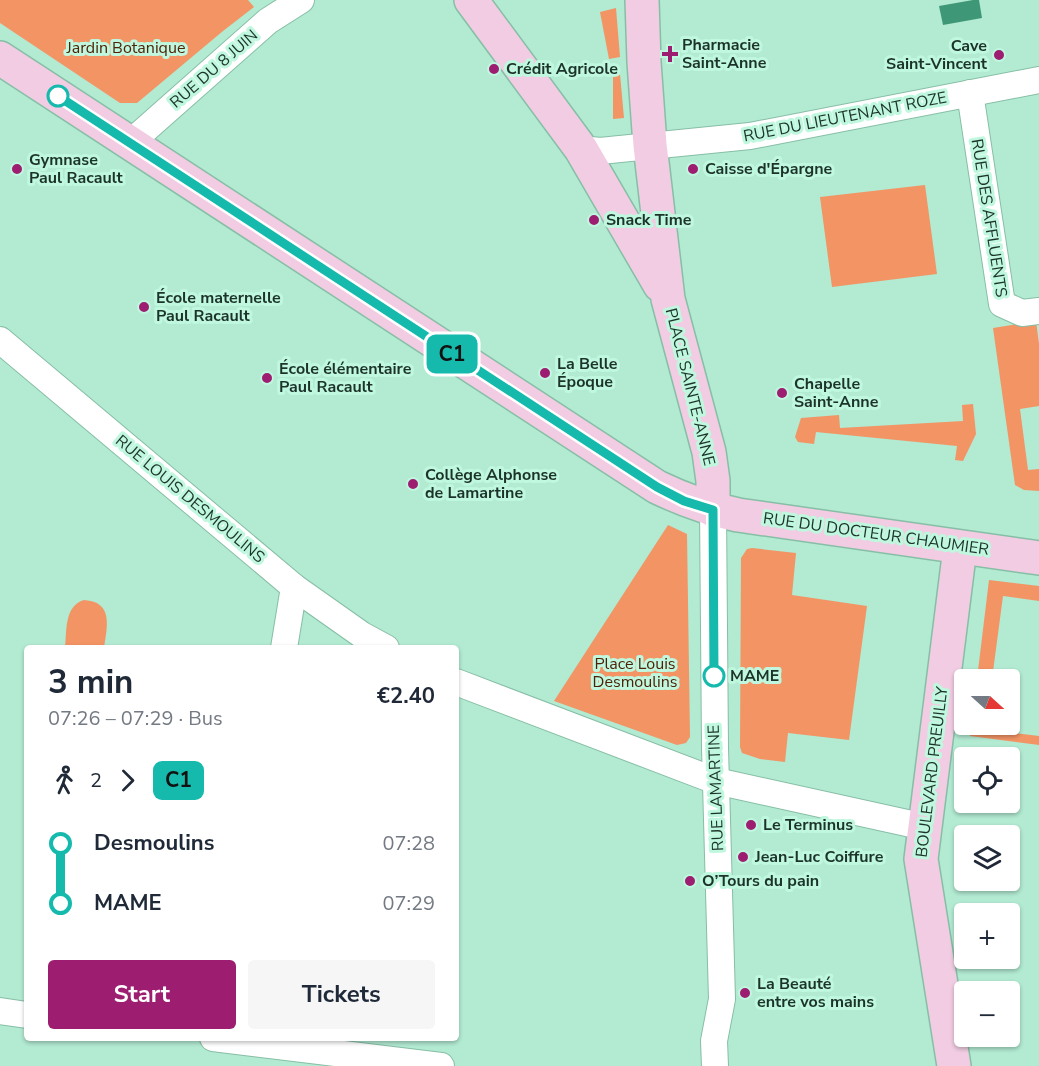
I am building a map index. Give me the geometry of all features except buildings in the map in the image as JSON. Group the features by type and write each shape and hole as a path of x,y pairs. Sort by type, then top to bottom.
{"street":[{"name":"RUE DU 8 JUIN","path":"130,143 268,21 301,0"},
{"name":"PLACE SAINTE-ANNE","path":"471,0 581,149 668,299"},
{"name":"PLACE SAINTE-ANNE","path":"642,0 650,145 668,299 709,452 713,482 713,510"},
{"name":"RUE DU DOCTEUR CHAUMIER","path":"0,58 657,487 684,501 713,510 1039,558"},
{"name":"RUE DU LIEUTENANT ROZE","path":"650,145 750,136 1039,80"},
{"name":"RUE DES AFFLUENTS","path":"970,93 1002,304 1022,314 1039,310"},
{"path":"581,149 600,151 650,145"},
{"name":"RUE LOUIS DESMOULINS","path":"0,340 294,587 362,635 380,645"},
{"name":"RUE LAMARTINE","path":"713,510 716,781 723,999 714,1041 715,1066"},
{"name":"BOULEVARD PREUILLY","path":"954,1066 921,859 960,548"},
{"path":"284,645 294,587"},
{"path":"459,684 716,781 925,827"},
{"path":"0,1011 24,1015"},
{"path":"237,1041 441,1066"}],"green space":[{"name":"Jardin Botanique","path":"0,0 248,0 254,7 137,103 120,103 0,23"},
{"path":"616,8 620,57 609,59 600,12"},
{"path":"620,74 624,118 613,119 613,75"},
{"path":"925,185 937,274 832,287 820,197"},
{"path":"1036,321 1039,344 1039,406 1020,409 1028,470 1039,469 1039,491 1024,490 1015,485 993,328"},
{"path":"973,404 976,434 963,461 955,460 957,446 816,432 814,444 798,442 795,437 801,418 839,415 840,428 963,421 962,405"},
{"name":"Place Louis Desmoulins","path":"668,525 687,534 690,737 686,743 677,745 554,701"},
{"path":"747,549 796,553 792,595 867,606 849,740 788,733 785,762 760,759 742,753 740,747 741,558"},
{"path":"989,580 1039,586 1039,601 1003,596 993,669 978,669"},
{"path":"84,600 94,602 104,611 107,624 104,645 65,645 70,613 78,603"},
{"path":"1020,734 1039,736 1039,745 970,736"}],"shaded area":[{"path":"979,0 982,18 943,25 939,6"}],"bus line":[{"name":"C1","path":"58,96 657,487 684,501 713,510 714,676"}],"place":[{"name":"Pharmacie Saint-Anne","path":"670,54"},
{"name":"Cave Saint-Vincent","path":"999,55"},
{"name":"Crédit Agricole","path":"494,69"},
{"name":"Gymnase Paul Racault","path":"17,169"},
{"name":"Caisse d'Épargne","path":"693,169"},
{"name":"Snack Time","path":"594,220"},
{"name":"École maternelle Paul Racault","path":"144,307"},
{"name":"La Belle Époque","path":"545,373"},
{"name":"École élémentaire Paul Racault","path":"267,378"},
{"name":"Chapelle Saint-Anne","path":"782,393"},
{"name":"Collège Alphonse de Lamartine","path":"413,484"},
{"name":"MAME","path":"714,676"},
{"name":"Le Terminus","path":"751,825"},
{"name":"Jean-Luc Coiffure","path":"743,857"},
{"name":"O’Tours du pain","path":"690,881"},
{"name":"La Beauté entre vos mains","path":"745,993"}]}
